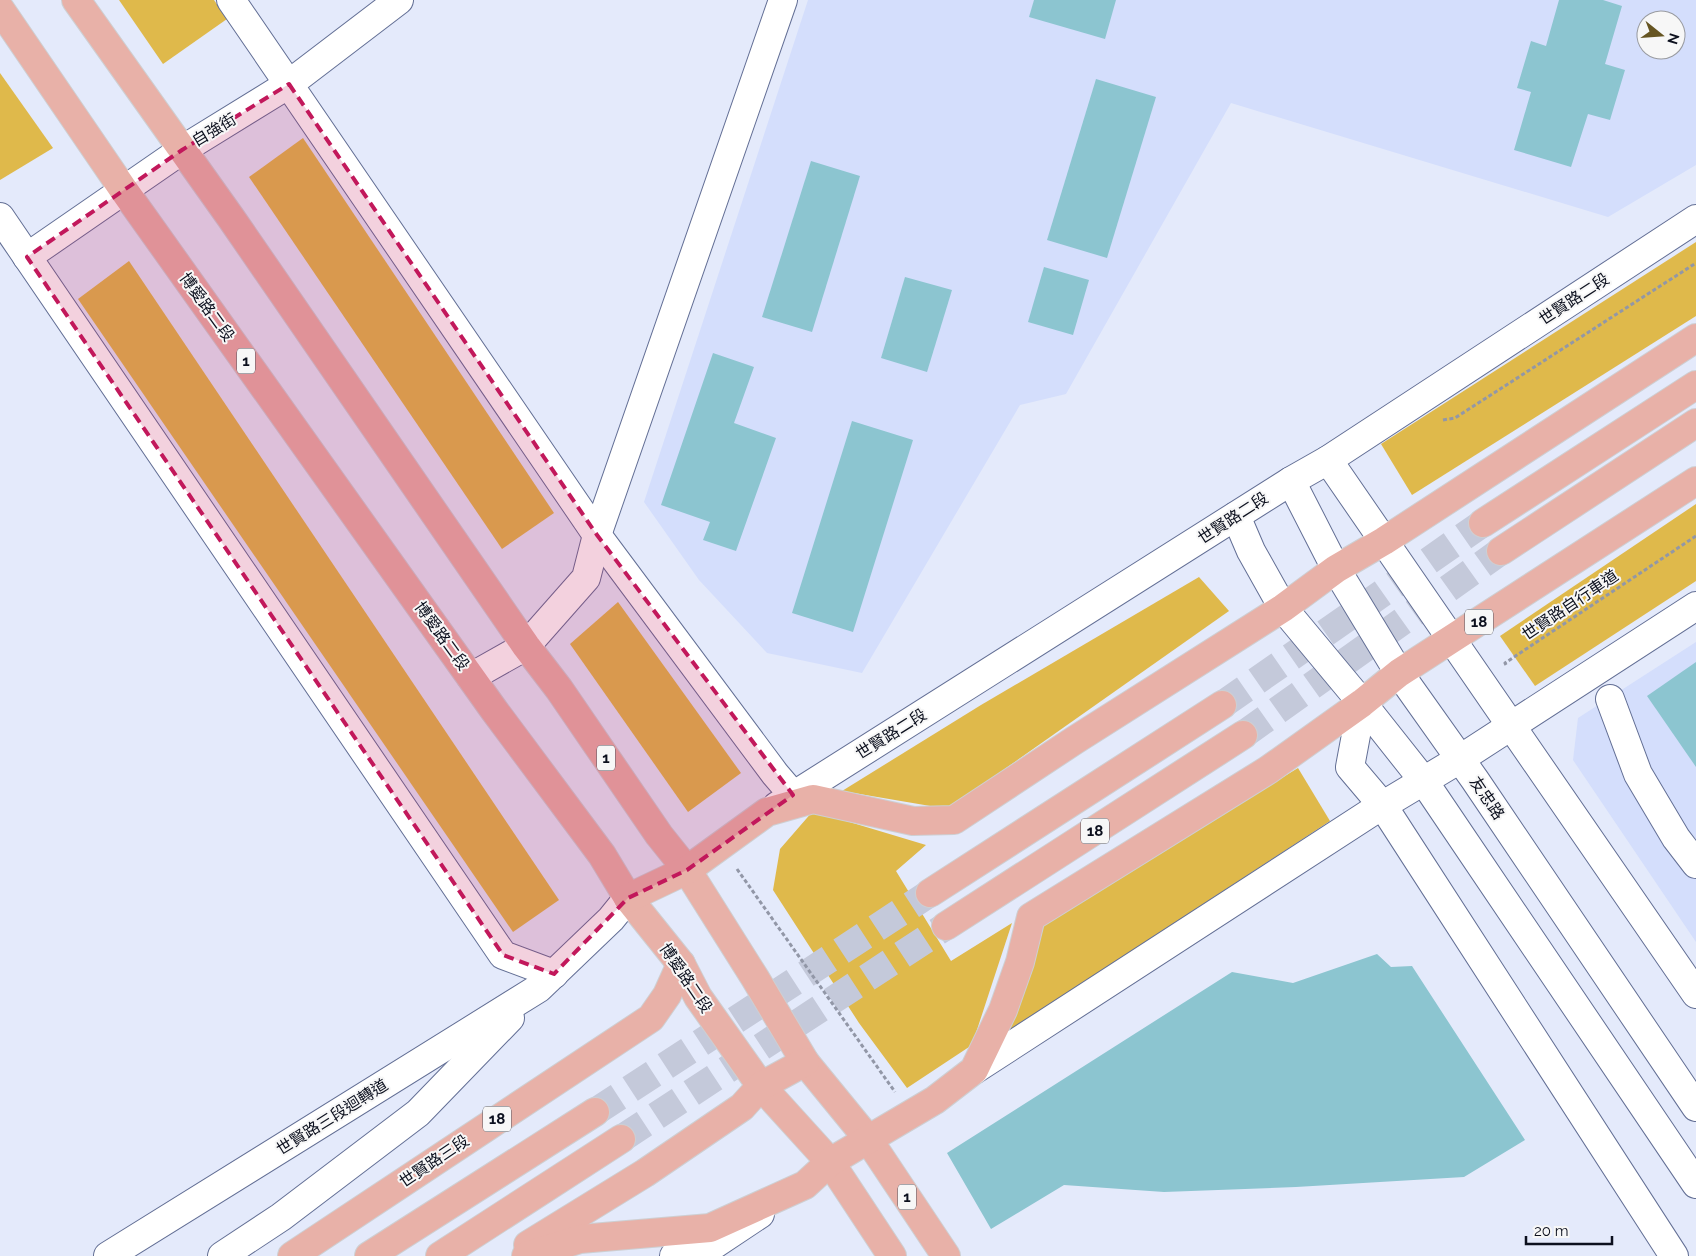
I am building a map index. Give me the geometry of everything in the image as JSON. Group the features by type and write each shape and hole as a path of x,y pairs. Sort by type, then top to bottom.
{"main road":[{"name":"1","path":"76,0 526,646 559,689 659,835 687,870 806,1062 868,1139 946,1256"},
{"name":"博愛路二段","path":"0,9 123,190 471,677 602,856 628,898 681,964 698,997 761,1086 830,1162 892,1256"},
{"path":"628,898 687,870 767,812 813,799 913,821 954,820 1075,740 1283,608 1336,569 1384,541 1696,338"},
{"path":"1484,523 1696,385"},
{"path":"1501,551 1696,423"},
{"name":"18","path":"974,1070 1003,1010 1020,962 1031,917 1268,770 1362,703 1398,673 1696,480"},
{"name":"18","path":"930,893 1222,704"},
{"name":"18","path":"946,926 1243,735"},
{"name":"世賢路三段","path":"292,1256 651,1018 667,995 681,964"},
{"path":"510,1256 645,1174 742,1107 761,1086 806,1062"},
{"path":"526,1256 580,1239 710,1228 805,1186 830,1162 934,1100 974,1070"},
{"path":"369,1256 595,1112"},
{"path":"440,1256 621,1139"}],"street":[{"path":"231,0 597,535 775,774 793,795"},
{"name":"自強街","path":"27,257 182,150 289,84 399,0"},
{"path":"471,677 526,646 586,578 597,535 783,0"},
{"path":"0,217 503,955 546,981"},
{"name":"世賢路二段","path":"767,812 1291,481 1328,460 1696,219"},
{"path":"1328,460 1696,994"},
{"name":"友忠路","path":"1291,481 1336,569 1398,673 1460,759 1696,1107"},
{"path":"1236,516 1251,551 1283,608 1424,780 1696,1184"},
{"path":"974,1070 1696,606"},
{"path":"1610,699 1638,774 1676,838 1696,864"},
{"path":"1362,703 1350,767 1383,806 1674,1256"},
{"path":"222,1256 281,1217 418,1113 546,981 611,919 628,898"},
{"name":"世賢路三段迴轉道","path":"108,1256 546,981"},
{"path":"674,1256 700,1254 796,1190"}],"path":[{"name":"世賢路自行車道","path":"1508,672 1505,663 1696,536"}],"highlighted area":[{"path":"289,84 597,535 793,795 687,870 628,898 554,974 503,955 27,257 182,150"}],"shaded area":[{"path":"119,0 214,0 227,19 163,64"},
{"path":"808,0 1696,0 1696,165 1608,217 1231,103 1066,394 1020,405 862,673 767,653 699,580 644,502"},
{"path":"0,73 53,148 0,180"},
{"path":"303,138 554,513 502,549 249,177"},
{"path":"1696,242 1696,316 1412,495 1381,444"},
{"path":"129,261 559,900 513,932 78,299"},
{"path":"1696,504 1696,581 1535,686 1500,636"},
{"path":"1199,577 1229,611 948,809 842,791 981,705"},
{"path":"618,602 741,773 688,812 570,644"},
{"path":"1696,642 1696,942 1573,760 1578,718"},
{"path":"1298,768 1330,821 1001,1037 1039,926"},
{"path":"813,811 926,845 896,871 951,961 1012,923 972,1045 907,1088 859,1023 773,890 780,849"}],"building":[{"path":"1034,0 1116,0 1105,39 1029,17"},
{"path":"1559,0 1603,0 1622,6 1605,64 1625,70 1610,120 1588,114 1571,167 1514,150 1531,92 1517,88 1531,41 1546,46"},
{"path":"1096,79 1156,97 1107,258 1047,240"},
{"path":"811,161 860,176 812,332 762,317"},
{"path":"1044,267 1089,280 1073,335 1028,322"},
{"path":"905,277 952,290 927,372 881,358"},
{"path":"713,353 754,367 734,423 776,438 736,551 703,540 710,522 661,505"},
{"path":"852,421 913,440 853,632 792,613"},
{"path":"1696,662 1696,767 1647,696"},
{"path":"1377,954 1391,967 1412,966 1525,1140 1464,1177 1296,1187 1164,1192 1064,1185 991,1229 947,1153 1232,972 1293,983"}],"tunnel":[{"path":"1222,705 1483,523"},
{"path":"1243,735 1501,551"},
{"path":"595,1112 930,893"},
{"path":"621,1139 946,926"}]}
